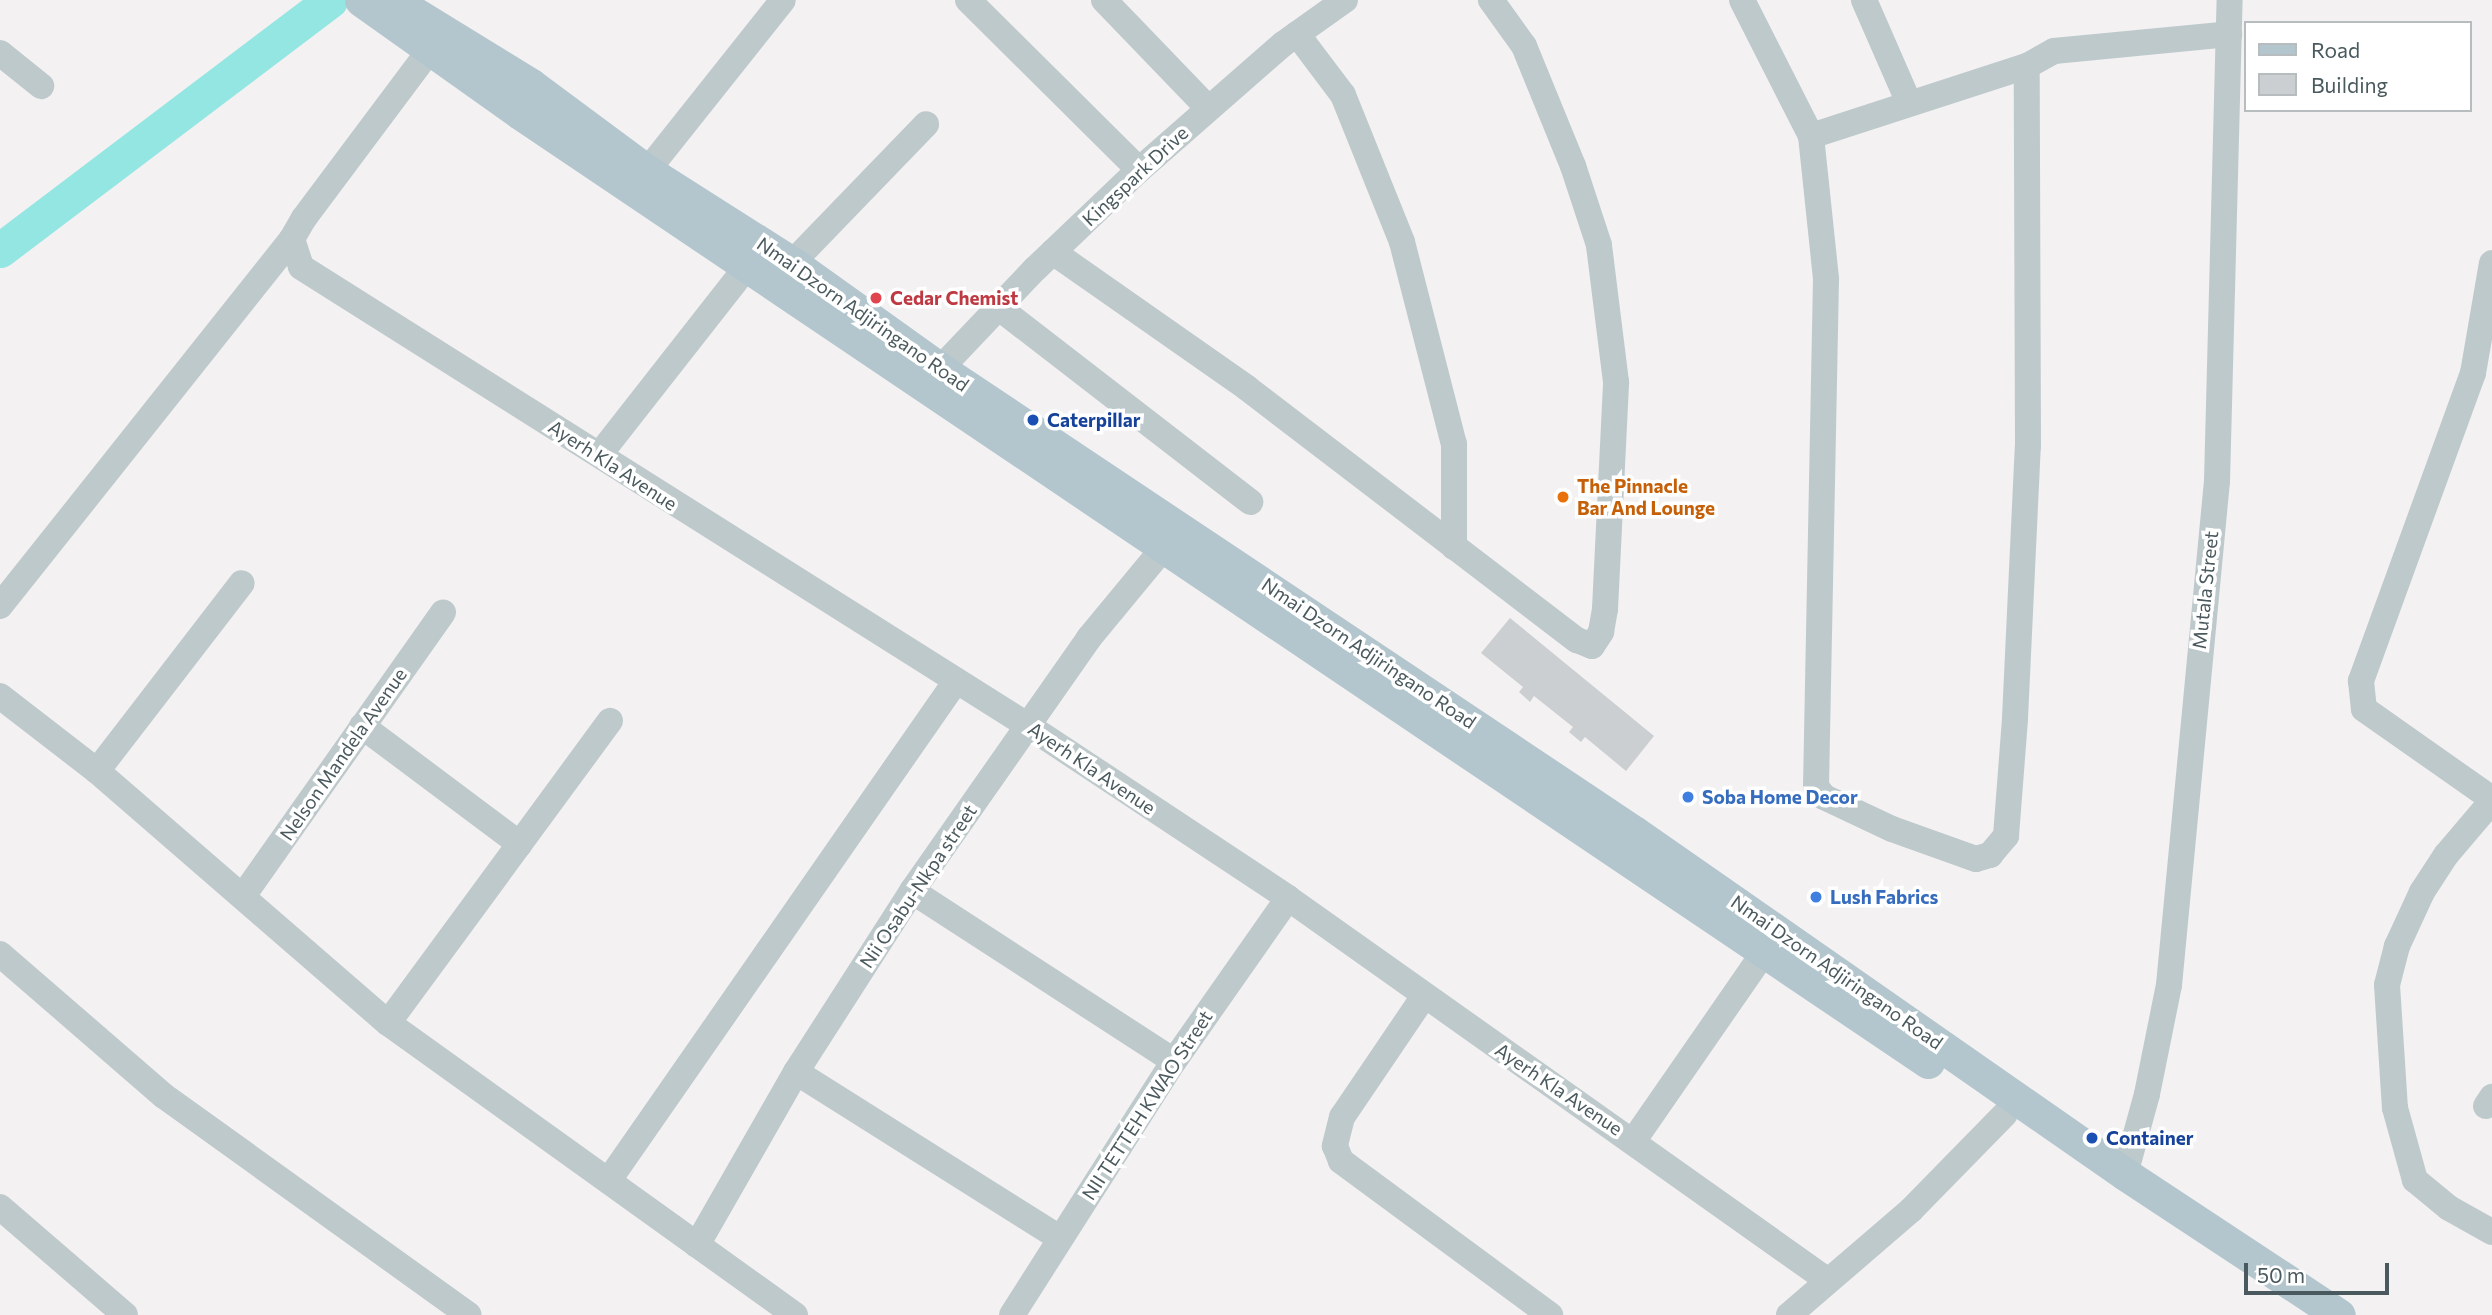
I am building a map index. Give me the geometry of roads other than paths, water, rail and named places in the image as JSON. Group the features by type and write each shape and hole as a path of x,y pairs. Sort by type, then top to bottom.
{"main road":[{"name":"Nmai Dzorn Adjiringano Road","path":"361,0 429,51 1165,546 1628,843 1764,952 2301,1315"},
{"name":"Nmai Dzorn Adjiringano Road","path":"393,0 520,78 647,171 792,263 940,369 1628,843 2339,1315"}],"street":[{"path":"647,171 783,0"},
{"path":"968,0 1139,170"},
{"path":"1104,0 1208,108"},
{"path":"1053,252 1247,388 1585,646 1597,639 1605,609 1616,382 1599,245 1573,166 1524,46 1491,0"},
{"path":"1742,0 1811,136 1826,279 1816,787 1824,797 1892,829 1976,859 1990,855 2006,836 2015,719 2028,446 2027,65"},
{"path":"1864,0 1909,103"},
{"name":"Mutala Street","path":"2124,1174 2147,1094 2169,985 2217,481 2230,0"},
{"name":"Kingspark Drive","path":"940,369 1053,252 1139,170 1208,108 1338,2"},
{"path":"1297,34 1343,95 1402,242 1454,444 1454,547"},
{"path":"1811,136 2027,65 2053,51 2229,34"},
{"path":"0,606 292,239 429,51"},
{"path":"0,53 41,86"},
{"path":"792,263 926,124"},
{"name":"Ayerh Kla Avenue","path":"292,239 301,267 1027,725 1288,898 1424,996 1634,1140 1827,1280"},
{"path":"2492,263 2473,373 2361,681 2364,709 2492,800 2446,855 2422,892 2397,946 2387,985 2395,1108 2415,1180 2449,1208 2492,1232"},
{"path":"600,454 748,265"},
{"path":"998,307 1250,502"},
{"name":"Nii Osabu-Nkpa street","path":"697,1245 796,1072 912,891 1089,638 1165,546"},
{"path":"97,771 242,583"},
{"name":"Nelson Mandela Avenue","path":"243,896 443,612"},
{"path":"609,1180 956,681"},
{"path":"0,696 97,771 243,896 300,952 388,1023 795,1315"},
{"path":"388,1023 610,721"},
{"path":"362,726 520,844"},
{"path":"912,891 1174,1062"},
{"name":"NII TETTEH KWAO Street","path":"1012,1315 1174,1062 1288,898"},
{"path":"1634,1140 1764,952"},
{"path":"0,954 164,1096 469,1315"},
{"path":"1424,996 1342,1117 1335,1146 1341,1161 1550,1315"},
{"path":"796,1072 1060,1238"},
{"path":"1789,1315 1911,1210 2005,1114"},
{"path":"0,1207 125,1315"}],"waterway":[{"path":"0,250 330,0"}],"place":[{"name":"Cedar Chemist","path":"876,298"},
{"name":"Caterpillar","path":"1033,420"},
{"name":"The Pinnacle Bar And Lounge","path":"1563,497"},
{"name":"Soba Home Decor","path":"1688,797"},
{"name":"Lush Fabrics","path":"1816,897"},
{"name":"Container","path":"2092,1138"}]}
